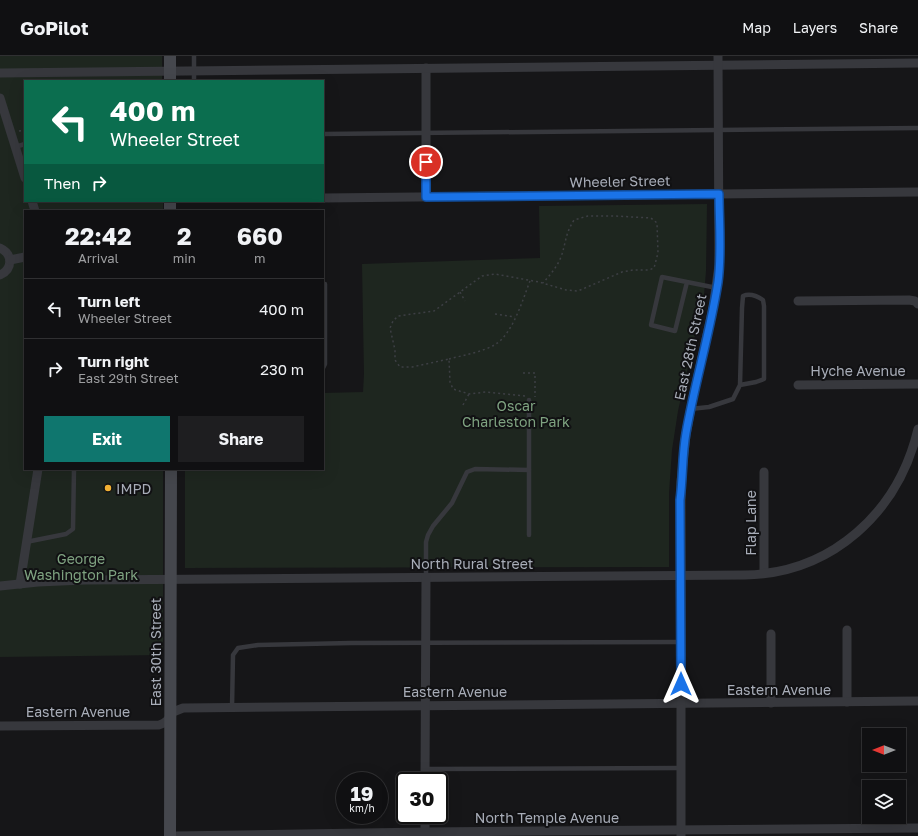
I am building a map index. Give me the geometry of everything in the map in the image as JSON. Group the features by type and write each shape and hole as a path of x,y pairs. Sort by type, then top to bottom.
{"main road":[{"path":"170,56 170,76"},
{"name":"East 30th Street","path":"170,836 171,470"}],"street":[{"path":"0,73 170,76 194,71 426,68 718,61 918,63"},
{"name":"East 28th Street","path":"681,833 681,481 690,409 714,308 719,265 718,61"},
{"path":"426,68 426,197"},
{"path":"0,98 24,175"},
{"name":"Wheeler Street","path":"324,198 918,192"},
{"path":"0,248 7,253 10,260 10,266 0,275"},
{"path":"10,260 24,257"},
{"path":"798,301 909,300 915,301 918,304"},
{"name":"Hyche Avenue","path":"798,385 918,384"},
{"name":"North Rural Street","path":"0,586 68,580 744,575 783,570 805,563 833,550 852,537 866,524 884,504 904,472 914,446 918,429"},
{"path":"20,584 38,470"},
{"name":"Flap Lane","path":"764,472 764,573"},
{"path":"425,769 426,577"},
{"path":"847,630 847,702"},
{"path":"771,634 771,703"},
{"name":"Eastern Avenue","path":"0,726 159,725 170,718 173,712 183,708 918,701"},
{"path":"425,824 425,832"},
{"name":"North Temple Avenue","path":"176,836 425,832 681,833 918,828"}],"lane":[{"path":"194,56 194,80"},
{"path":"324,134 918,128"},
{"path":"15,147 24,144"},
{"path":"687,282 675,331 651,326 662,277 687,282 716,288"},
{"path":"324,284 326,364 324,367"},
{"path":"690,409 709,407 733,399 740,385 743,296 748,294 758,296 763,300 764,379 740,385"},
{"path":"530,400 530,534"},
{"path":"426,577 426,547 428,535 433,526 452,503 467,472 475,469 530,470"},
{"path":"26,542 66,534 73,529 74,470"},
{"path":"232,708 233,655 238,648 258,645 351,643 681,642"},
{"path":"425,769 681,768"}],"path":[{"path":"530,281 515,316 505,335 497,344 478,352 412,367 400,367 395,360 395,350 390,328 392,321 398,316 434,311 482,276 495,274 543,283 566,290 578,291 622,272 649,270 654,268 658,253 657,223 651,218 602,216 588,216 574,220 567,230 561,257 552,273 543,283"},
{"path":"460,292 465,301"},
{"path":"495,314 515,316"},
{"path":"449,359 450,385 453,389 469,394 486,392 535,397"},
{"path":"464,405 469,394"}],"green space":[{"name":"George Washington Park","path":"0,56 162,56 162,80 24,80 24,202 163,202 163,210 24,210 24,470 163,470 163,655 0,657"},
{"name":"Oscar Charleston Park","path":"707,204 706,271 704,295 678,411 672,450 669,493 669,567 185,568 185,470 324,470 324,393 363,392 362,264 540,258 539,206"}],"place":[{"name":"IMPD","path":"108,488"}],"route":[{"path":"426,162 426,197 719,194 720,254 718,281 714,308 692,402 682,473 680,500 681,684"}]}
